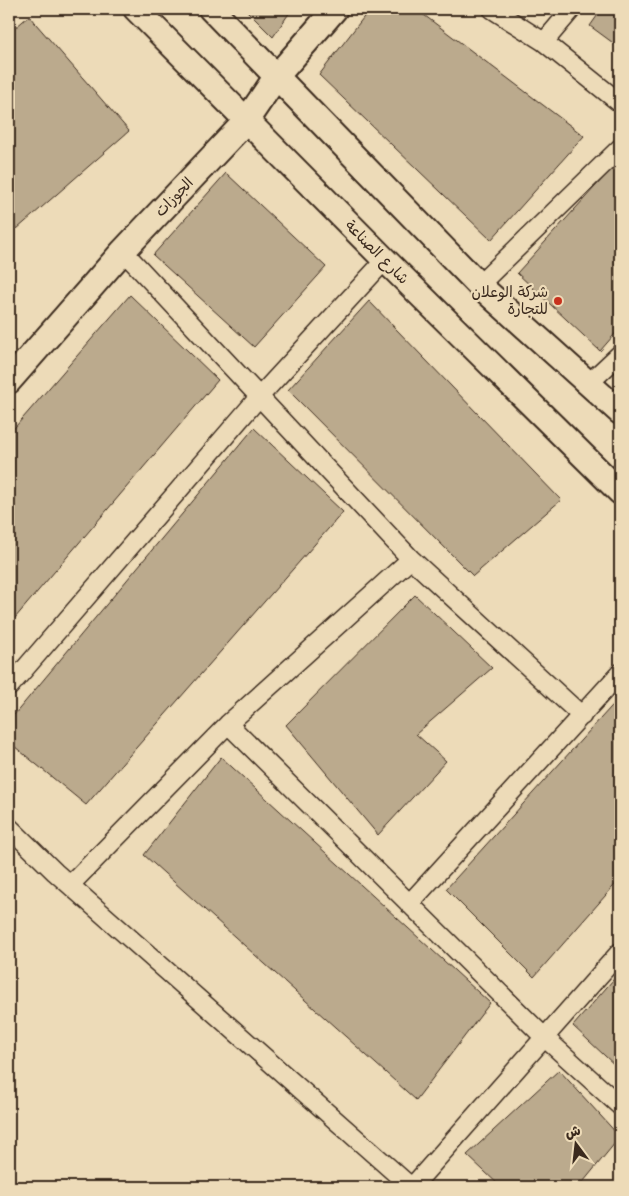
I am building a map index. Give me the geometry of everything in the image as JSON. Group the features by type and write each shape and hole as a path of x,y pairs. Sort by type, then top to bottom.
{"street":[{"name":"شارع الصناعة","path":"136,9 384,260 620,492"},
{"path":"211,9 479,285 620,412"},
{"name":"الجوزات","path":"9,381 123,251 246,121 276,77 336,9"},
{"path":"492,9 544,42 620,104"},
{"path":"544,42 572,9"},
{"path":"479,285 620,148"},
{"path":"123,251 411,559 582,716"},
{"path":"9,687 259,397 384,260"},
{"path":"588,384 620,354"},
{"path":"70,885 228,724 411,559"},
{"path":"409,904 620,673"},
{"path":"228,724 544,1037 620,1106"},
{"path":"9,827 70,885 411,1187 620,952"}],"building":[{"path":"245,9 292,9 273,37"},
{"path":"370,9 416,9 584,136 491,240 319,75"},
{"path":"602,9 620,9 620,48 590,26"},
{"path":"29,16 129,131 17,229 9,220 9,33"},
{"path":"613,167 620,171 620,328 600,351 517,273"},
{"path":"226,173 326,267 254,347 153,255"},
{"path":"130,295 218,380 9,625 9,434"},
{"path":"369,301 561,500 473,576 288,390"},
{"path":"254,428 343,512 86,805 9,742 9,721"},
{"path":"415,595 492,668 416,734 446,761 378,835 286,725"},
{"path":"620,697 620,879 534,977 446,889"},
{"path":"221,757 490,1003 416,1100 144,855"},
{"path":"620,972 620,1070 573,1026"},
{"path":"559,1070 620,1137 579,1187 501,1187 467,1155"}],"place":[{"name":"شركة الوعلان للتجارة","path":"558,301"}]}
